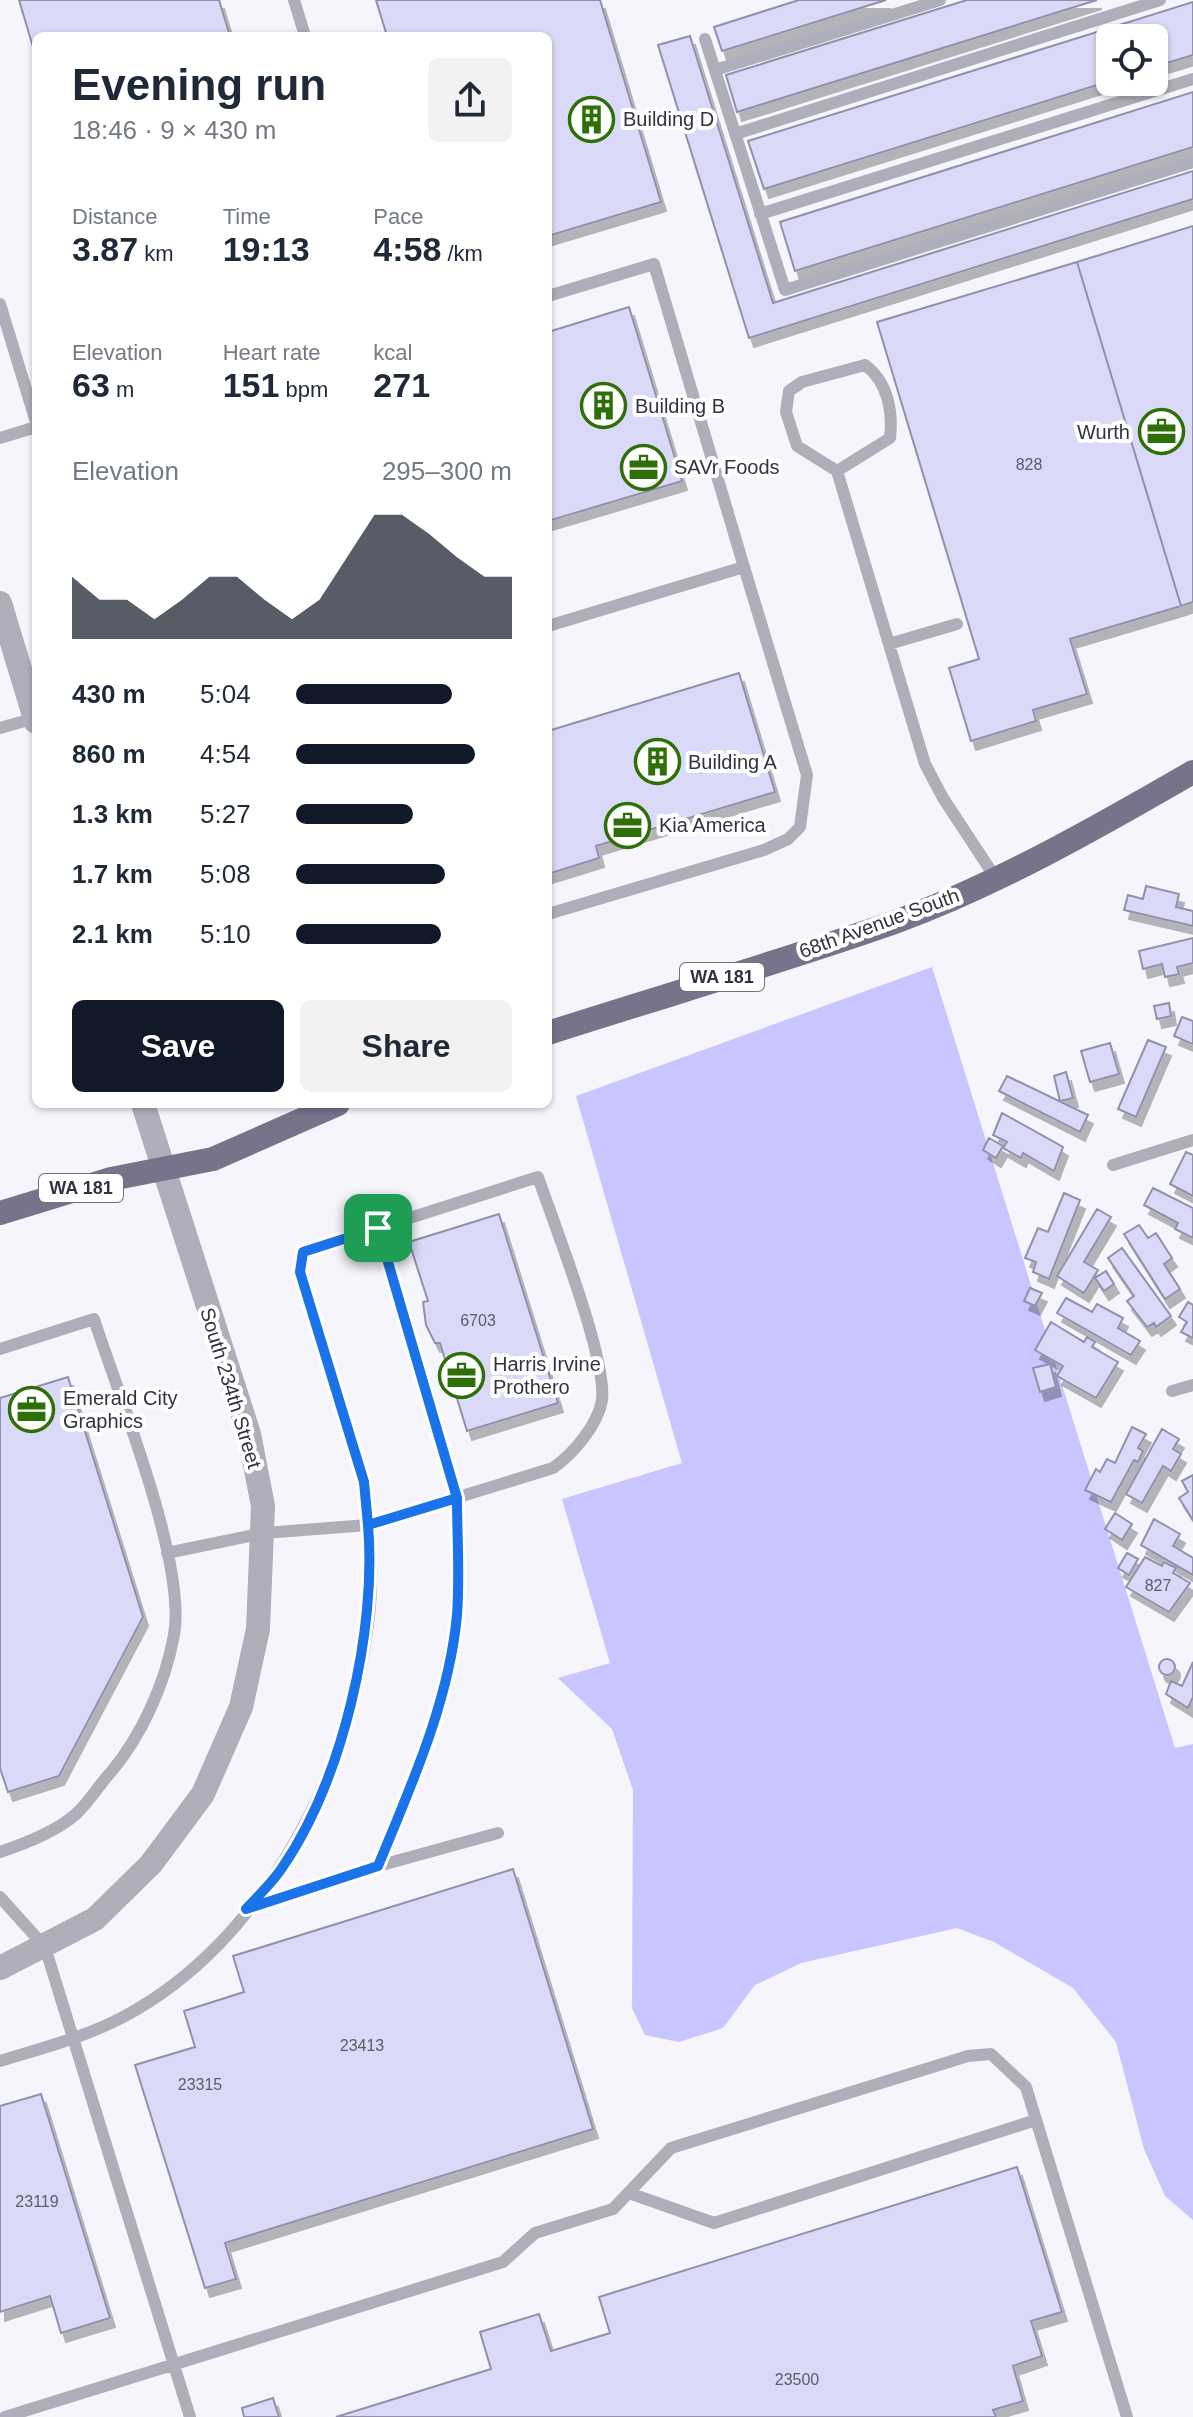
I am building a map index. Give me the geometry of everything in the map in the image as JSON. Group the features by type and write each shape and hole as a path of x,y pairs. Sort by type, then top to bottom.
{"main road":[{"name":"68th Avenue South","path":"552,1032 896,921 995,877 1193,772"},
{"name":"WA 181","path":"0,1213 111,1179 213,1159 329,1108"}],"street":[{"path":"0,603 32,710"},
{"name":"South 234th Street","path":"0,1968 95,1919 151,1864 203,1794 241,1707 258,1629 263,1506 249,1434 144,1108"}],"lane":[{"path":"294,0 304,32"},
{"path":"715,70 940,0"},
{"path":"735,134 1160,0"},
{"path":"705,39 785,290 1193,162"},
{"path":"760,214 1193,79"},
{"path":"552,295 654,264 807,775 800,827 788,839 764,850 552,913"},
{"path":"0,304 32,412"},
{"path":"837,471 890,438 892,417 886,394 874,372 865,365 802,382 789,391 786,412 797,446 837,471 925,764 943,798 995,877"},
{"path":"0,438 32,426"},
{"path":"552,625 744,567"},
{"path":"889,644 957,624"},
{"path":"0,728 32,721"},
{"path":"1113,1165 1193,1140"},
{"path":"0,2061 74,2038 126,2016 173,1984 211,1952 282,1868 317,1801 349,1710 368,1625 371,1562 368,1525 364,1482 300,1272 303,1252 538,1177 597,1359 602,1401 576,1452 553,1468 368,1525 264,1533 167,1553"},
{"path":"378,1228 457,1498 457,1615 444,1681 423,1757 378,1866"},
{"path":"0,1349 94,1319 167,1553 174,1581 175,1634 153,1705 124,1757 75,1815 20,1846 0,1852"},
{"path":"1172,1391 1193,1385"},
{"path":"246,1909 378,1866 498,1833"},
{"path":"0,1897 45,1947 190,2417"},
{"path":"5,2417 503,2262 535,2233 613,2209 671,2148 968,2056 991,2054 1026,2087 1127,2417"},
{"path":"629,2193 714,2223 1036,2120"}],"shaded area":[{"path":"932,967 1175,1748 1193,1744 1193,2220 1165,2196 1144,2149 1116,2042 1073,1988 994,1942 957,1928 801,1963 755,1985 723,2028 679,2042 645,2035 632,2008 633,1790 612,1729 558,1678 610,1663 562,1499 682,1463 576,1096"}],"building":[{"path":"19,0 219,0 229,32 32,32 32,44"},
{"name":"Building D","path":"376,0 600,0 661,202 552,235 552,32 386,32"},
{"path":"799,0 886,0 722,51 714,27"},
{"path":"967,0 1097,0 737,112 726,75"},
{"path":"1193,2 1193,55 1168,63 1168,24 1123,24"},
{"path":"1096,32 1096,85 764,189 748,141"},
{"path":"690,36 773,303 1193,171 1193,199 749,338 658,45"},
{"path":"1193,92 1193,147 795,271 780,222"},
{"name":"Wurth","path":"1193,226 1193,602 1181,606 1077,262"},
{"path":"1077,262 1181,606 1070,639 1087,694 1033,710 1036,721 971,741 949,668 979,659 877,322"},
{"name":"Building B","path":"629,307 682,481 552,520 552,331"},
{"name":"Building A","path":"739,673 775,792 596,846 599,858 552,873 552,730"},
{"path":"1146,886 1179,894 1176,907 1193,911 1193,926 1124,910 1128,895 1143,899"},
{"path":"1193,938 1193,963 1177,967 1179,974 1165,977 1162,964 1143,969 1139,951"},
{"path":"1169,1003 1171,1016 1157,1019 1154,1006"},
{"path":"1182,1017 1193,1021 1193,1044 1174,1036"},
{"path":"1148,1040 1166,1047 1136,1117 1118,1109"},
{"path":"1110,1043 1119,1074 1090,1082 1081,1051"},
{"path":"1066,1072 1073,1098 1060,1101 1054,1076"},
{"path":"1007,1076 1088,1115 1080,1132 999,1091"},
{"path":"1002,1113 1063,1147 1054,1171 1023,1153 1021,1158 1003,1148 1007,1142 993,1135"},
{"path":"989,1138 1003,1146 996,1158 983,1150"},
{"path":"1186,1152 1193,1155 1193,1196 1170,1184"},
{"path":"1153,1188 1193,1208 1193,1238 1175,1229 1178,1223 1144,1205"},
{"path":"1064,1193 1080,1200 1049,1279 1033,1272 1036,1262 1025,1258 1038,1228 1048,1232"},
{"path":"1097,1209 1111,1217 1084,1262 1098,1270 1084,1293 1057,1276"},
{"path":"499,1214 558,1403 467,1431 440,1343 435,1343 426,1325 423,1302 428,1301 409,1242"},
{"path":"1139,1225 1148,1238 1156,1233 1172,1258 1164,1264 1180,1289 1165,1299 1124,1234"},
{"path":"1122,1248 1171,1316 1156,1327 1154,1323 1147,1327 1127,1301 1134,1296 1108,1258"},
{"path":"1106,1271 1114,1284 1104,1291 1095,1278"},
{"path":"1030,1288 1042,1293 1035,1306 1024,1301"},
{"path":"1066,1298 1092,1312 1097,1304 1123,1318 1118,1328 1140,1341 1131,1355 1057,1313"},
{"path":"1188,1302 1193,1305 1193,1338 1181,1332 1187,1322 1179,1317"},
{"path":"1051,1322 1084,1342 1087,1337 1095,1342 1092,1347 1118,1362 1096,1398 1057,1376 1063,1366 1035,1350"},
{"path":"1050,1364 1056,1387 1040,1392 1033,1368"},
{"path":"68,1377 143,1617 59,1776 8,1792 0,1768 0,1398"},
{"path":"1132,1427 1146,1434 1138,1448 1143,1451 1138,1462 1134,1460 1111,1502 1085,1490 1096,1469 1100,1472 1107,1459 1115,1463"},
{"path":"1162,1429 1179,1439 1173,1449 1181,1454 1171,1471 1163,1466 1142,1503 1126,1494"},
{"path":"1193,1475 1193,1520 1179,1498 1188,1492 1182,1481"},
{"path":"1115,1513 1132,1524 1122,1540 1105,1529"},
{"path":"1154,1519 1180,1534 1173,1546 1193,1558 1193,1575 1141,1545"},
{"path":"1127,1553 1138,1559 1129,1575 1118,1568"},
{"path":"1145,1557 1162,1566 1164,1562 1176,1568 1173,1573 1190,1583 1169,1612 1126,1587"},
{"path":"1167,1659 1173,1661 1173,1673 1167,1675 1161,1673 1159,1667 1161,1661"},
{"path":"1193,1662 1193,1697 1188,1708 1166,1694 1171,1681 1182,1686"},
{"path":"513,1869 593,2129 225,2243 236,2279 205,2288 135,2065 195,2047 184,2011 244,1992 233,1956"},
{"path":"41,2094 110,2318 61,2333 50,2296 0,2312 0,2106"},
{"path":"1017,2167 1062,2312 1031,2321 1042,2356 1013,2366 1023,2401 993,2410 996,2417 336,2417 491,2369 480,2332 539,2314 551,2351 610,2333 599,2297"},
{"path":"273,2398 279,2417 244,2417 242,2408"}],"place":[{"name":"Building D","path":"592,119"},
{"name":"Building B","path":"604,406"},
{"name":"Wurth","path":"1161,432"},
{"name":"SAVr Foods","path":"643,467"},
{"name":"Building A","path":"657,762"},
{"name":"Kia America","path":"628,825"},
{"name":"Harris Irvine Prothero","path":"462,1375"},
{"name":"Emerald City Graphics","path":"32,1409"}],"route":[{"path":"378,1228 303,1252 300,1272 364,1482 368,1525 457,1498 457,1615 444,1681 423,1757 378,1866 246,1909 282,1868 317,1801 349,1710 368,1625 371,1562 368,1525 457,1498 378,1228"}]}
